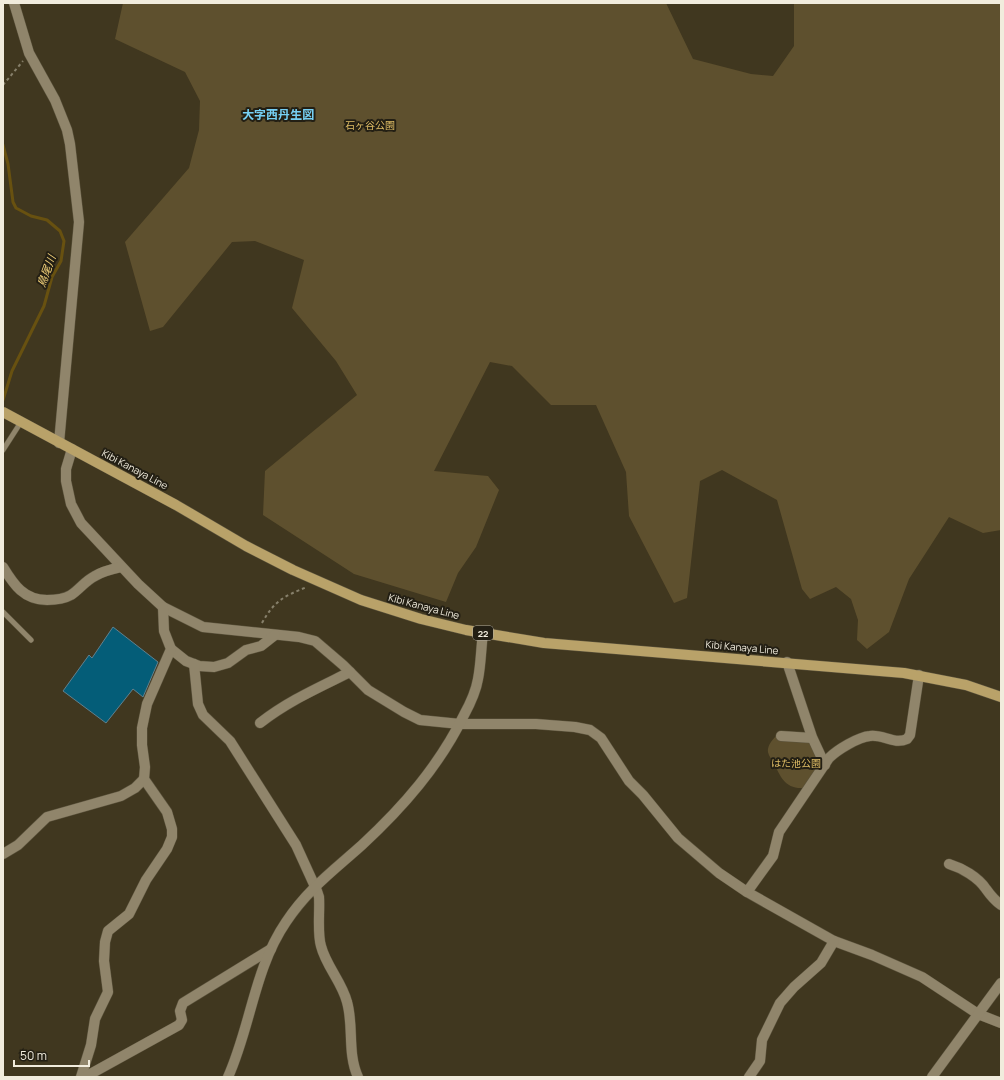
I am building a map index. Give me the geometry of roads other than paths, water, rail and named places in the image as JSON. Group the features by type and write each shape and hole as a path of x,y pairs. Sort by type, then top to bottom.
{"main road":[{"name":"Kibi Kanaya Line","path":"6,414 176,505 263,555 319,582 389,610 449,626 483,633 544,642 787,662 919,675 966,685 1001,697"}],"street":[{"path":"14,3 29,53 55,100 67,130 79,222 59,443"},
{"path":"72,449 66,469 66,481 71,504 81,522 121,567 163,607 204,627 308,638 315,641 368,690 420,720 460,724 536,724 575,727 590,730 601,738 629,781 643,795 678,838 719,873 747,892 834,941 872,955 922,977 946,991 978,1014 1001,1023"},
{"path":"3,567 6,583 23,594 38,600 54,600 70,595 87,580 97,574 121,567"},
{"path":"163,607 164,631 171,649 178,657 194,664 207,667 228,663 246,650 261,646 275,635"},
{"path":"228,1077 249,1021 261,972 285,923 314,885 360,846 404,803 432,770 460,724 478,678 483,633"},
{"path":"80,1077 91,1045 95,1019 108,992 104,961 106,936 110,928 126,918 129,914 146,880 168,849 172,837 172,829 167,812 144,779 145,767 142,745 144,716 157,679 171,649"},
{"path":"787,662 812,738 825,765"},
{"path":"194,664 198,704 203,715 230,741 296,845 319,897 320,945 327,963 343,990 348,1002 353,1066 358,1077"},
{"path":"260,723 280,707 350,672"},
{"path":"747,892 773,856 778,832 837,750 870,736 896,741 907,739 911,729 919,675"},
{"path":"781,736 812,738"},
{"path":"3,854 18,845 47,817 121,796 135,788 144,779"},
{"path":"949,864 969,874 986,888 992,899 1001,905"},
{"path":"749,1077 760,1061 762,1040 780,1003 789,992 821,963 834,941"},
{"path":"85,1077 179,1025 182,1020 180,1011 183,1003 271,949"},
{"path":"932,1077 1001,983"}],"lane":[{"path":"3,450 21,422"},
{"path":"3,612 31,640"}],"waterway":[{"name":"鳥尾川","path":"3,145 8,164 13,202 16,208 31,216 47,220 60,231 64,241 61,261 52,277 44,306 12,371 3,400"}],"district":[{"name":"大字西丹生図","path":"278,114"}],"park label":[{"name":"石ヶ谷公園","path":"370,125"},
{"name":"はた池公園","path":"796,763"}]}
